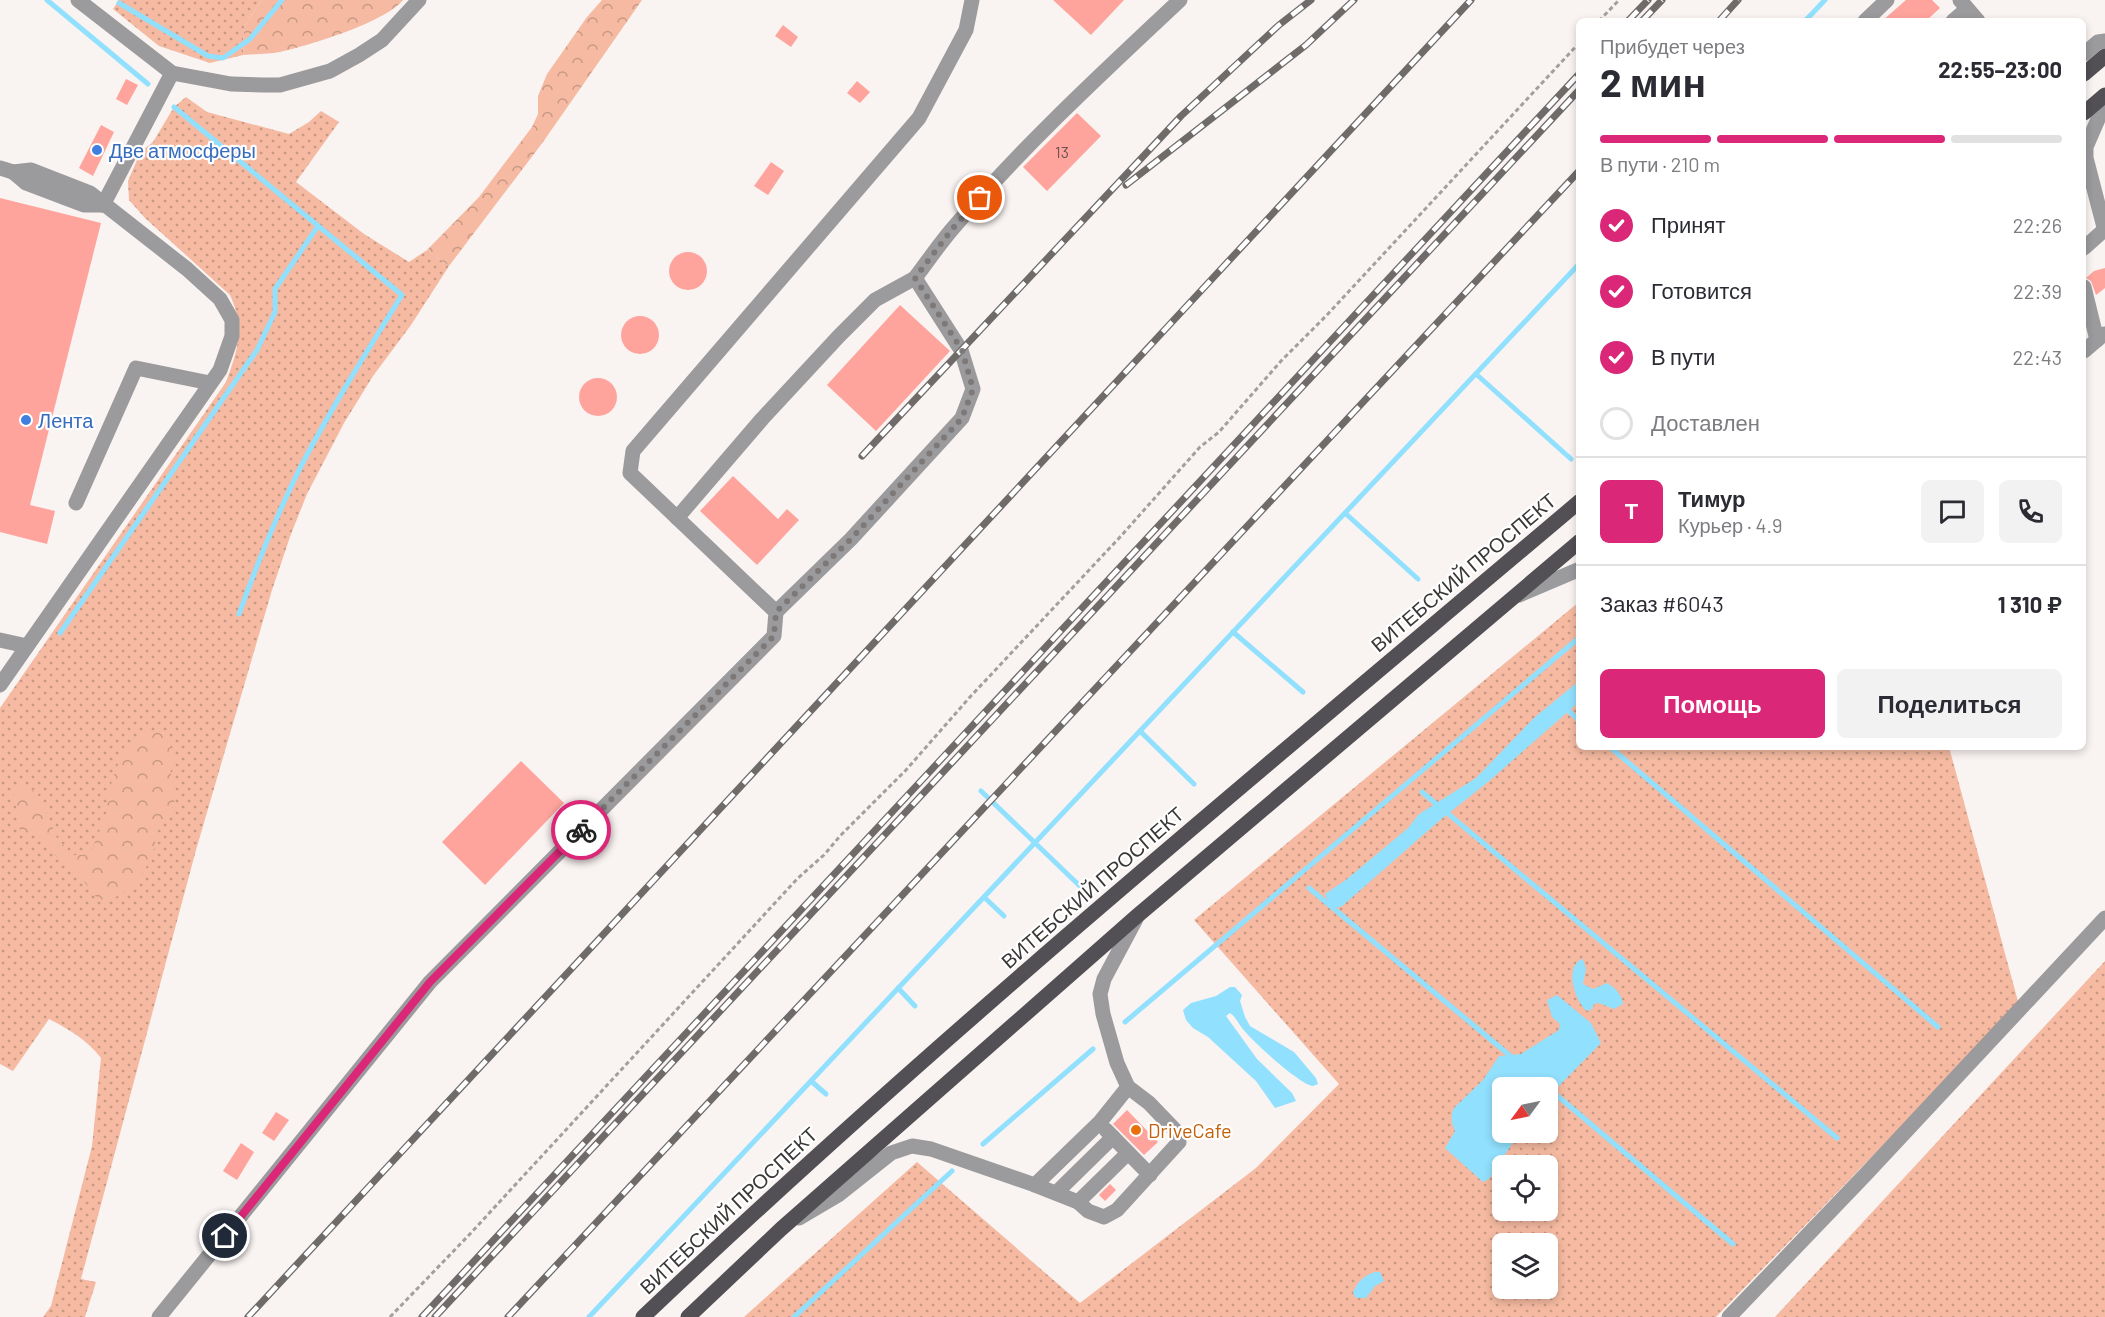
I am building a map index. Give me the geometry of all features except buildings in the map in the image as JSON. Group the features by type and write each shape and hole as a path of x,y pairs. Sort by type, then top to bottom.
{"main road":[{"path":"2086,72 2105,56"},
{"path":"2086,111 2105,95"},
{"name":"ВИТЕБСКИЙ ПРОСПЕКТ","path":"643,1317 941,1045 1576,504"},
{"path":"688,1317 781,1228 1137,916 1576,544"}],"street":[{"path":"79,0 172,73 231,84 280,85 330,71 382,40 419,0"},
{"path":"776,612 630,473 633,451 919,118 966,30 972,0"},
{"path":"676,518 762,419 853,322 875,300 915,278 953,228 1022,152 1087,86 1180,0"},
{"path":"1868,18 1887,0"},
{"path":"1955,18 1963,4 1975,18"},
{"path":"2086,52 2098,42 2105,40"},
{"path":"103,205 172,73"},
{"path":"2086,246 2105,231 2086,158 2086,147 2105,103"},
{"path":"0,685 220,370 232,336 232,320 220,299 187,269 103,205 84,205 75,202 26,183 6,170"},
{"path":"159,1317 430,982 774,636 776,612 851,539 962,418 973,389 962,350 915,278"},
{"path":"2086,292 2101,337 2086,349"},
{"path":"76,503 136,368 210,383"},
{"path":"1511,599 1576,571"},
{"path":"0,640 27,646"},
{"path":"781,1228 838,1195 891,1153 912,1146 931,1149 1035,1185 1078,1202 1088,1211 1104,1217 1117,1210 1179,1142 1175,1130 1149,1103 1128,1087 1117,1063 1103,1014 1101,994 1104,979 1137,916"},
{"path":"1729,1317 2105,918"},
{"path":"1035,1185 1100,1122 1128,1087"},
{"path":"1100,1122 1150,1175"},
{"path":"1056,1193 1113,1137"},
{"path":"1078,1202 1128,1153"}],"path":[{"path":"1602,18 1619,0"},
{"path":"390,1317 798,878 824,855 906,770 965,702 1121,536 1200,447 1220,432 1281,361 1326,316 1576,46"}],"green space":[{"path":"119,0 262,0 244,27 243,55 210,63 159,46 113,9"},
{"path":"262,0 403,0 380,17 327,39 280,52 243,55 244,27"},
{"path":"602,0 642,0 543,142 449,266 427,250 479,197 532,127 538,114 538,96 547,74 587,17"},
{"path":"186,97 207,112 289,134 309,122 321,111 339,122 296,182 364,234 409,262 427,250 449,266 411,325 373,376 344,423 307,494 291,534 272,590 196,850 81,1279 96,1282 85,1317 43,1317 51,1306 92,1146 101,1058 90,1045 49,1019 13,1071 0,1064 0,708 226,382 234,360 238,329 235,307 230,295 145,218 129,200 128,181 140,153 153,142 174,107"},
{"path":"1576,604 1576,750 1950,750 2019,1005 1716,1317 744,1317 917,1162 1080,1303 1256,1168 1339,1084 1194,920"},
{"path":"157,729 167,739 173,755 171,772 175,794 173,806 158,830 154,850 141,875 129,888 114,898 107,901 97,898 76,871 57,857 32,832 20,831 13,789 22,783 39,796 57,838 72,855 83,855 92,849 106,815 109,791 116,768 128,747 145,733"},
{"path":"2105,961 2105,1317 1775,1317"}],"water":[{"path":"1576,683 1576,705 1341,907 1330,907 1325,894 1347,879 1408,828 1419,814 1476,778 1535,717"},
{"path":"1583,959 1586,969 1583,984 1593,989 1607,983 1618,992 1623,1004 1614,1009 1599,1003 1594,1004 1592,1009 1587,1011 1578,1000 1572,976 1577,963"},
{"path":"1230,987 1235,987 1242,995 1240,1001 1250,1026 1294,1052 1316,1078 1318,1084 1313,1086 1297,1078 1255,1042 1230,1013 1226,1016 1257,1059 1292,1093 1296,1101 1275,1108 1256,1081 1186,1020 1183,1010 1191,1003 1216,996"},
{"path":"1557,995 1591,1023 1601,1043 1558,1087 1558,1077 1492,1077 1492,1143 1512,1143 1505,1155 1492,1155 1492,1174 1483,1182 1445,1148 1455,1131 1452,1120 1454,1108 1483,1080 1499,1056 1521,1054 1559,1030 1560,1024 1552,1017 1547,1000"},
{"path":"1375,1272 1380,1272 1384,1281 1375,1286 1366,1298 1356,1298 1353,1293 1359,1283"}],"waterway":[{"path":"47,0 148,84"},
{"path":"119,3 208,56 223,58 250,39 282,0"},
{"path":"1808,18 1825,0"},
{"path":"174,107 402,295 337,401 301,466 268,539 239,614"},
{"path":"60,633 257,350 275,312 275,289 318,226"},
{"path":"589,1317 1576,267"},
{"path":"1476,374 1571,459"},
{"path":"1345,513 1418,579"},
{"path":"1233,632 1303,692"},
{"path":"1125,1022 1576,640"},
{"path":"1565,708 1576,718"},
{"path":"1140,731 1194,784"},
{"path":"1614,750 1938,1027"},
{"path":"981,791 1084,890"},
{"path":"1422,792 1837,1138"},
{"path":"1309,888 1514,1059"},
{"path":"984,897 1004,916"},
{"path":"898,988 915,1006"},
{"path":"983,1144 1093,1049"},
{"path":"811,1081 826,1094"},
{"path":"1558,1096 1733,1244"},
{"path":"794,1317 952,1171"}],"railway":[{"path":"862,456 1181,116 1279,25 1311,0"},
{"path":"1126,185 1306,45 1354,0"},
{"path":"248,1317 1471,0"},
{"path":"1631,18 1648,0"},
{"path":"1645,18 1662,0"},
{"path":"1722,18 1738,0"},
{"path":"422,1317 1576,77"},
{"path":"435,1317 1576,93"},
{"path":"508,1317 1576,174"}],"way so far":[{"path":"581,830 774,636 776,612 851,539 962,418 973,389 962,350 915,278 953,228 980,198"}],"place":[{"name":"Две атмосферы","path":"97,150"},
{"name":"Лента","path":"26,420"},
{"name":"DriveCafe","path":"1136,1130"}],"route":[{"path":"225,1236 430,982 581,830"}]}
